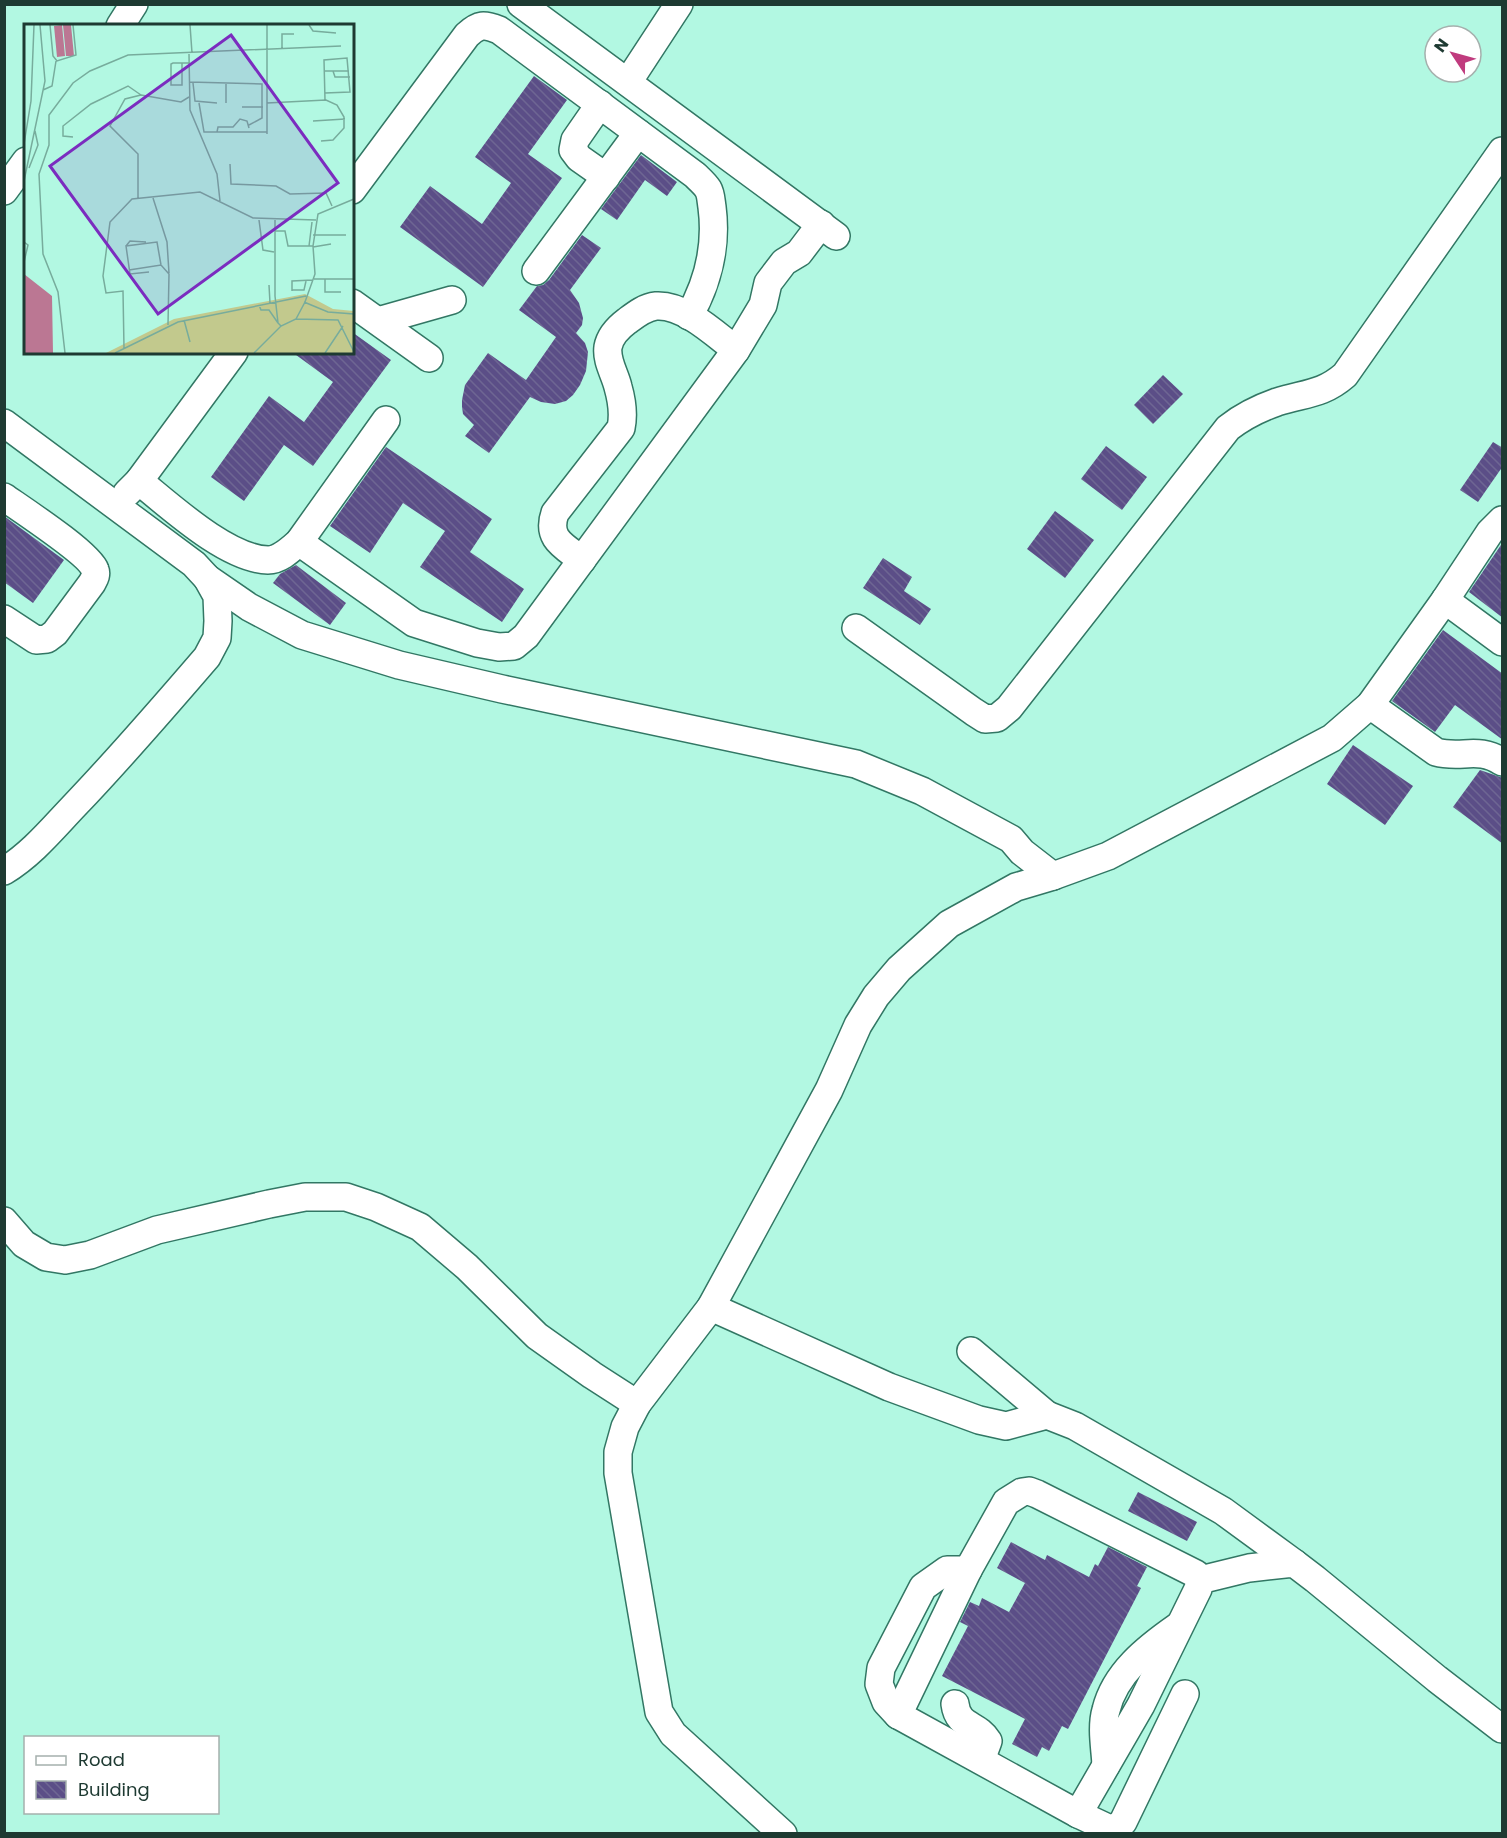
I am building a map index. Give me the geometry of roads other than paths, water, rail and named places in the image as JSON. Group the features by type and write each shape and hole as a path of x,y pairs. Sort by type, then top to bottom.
{"street":[{"path":"121,24 134,4"},
{"path":"299,542 414,623 477,643 499,647 514,646 526,636 736,350 763,305 768,283 784,262 829,230 522,4"},
{"path":"628,82 679,4"},
{"path":"354,187 467,34 477,26 486,25 499,30 695,175 709,191 714,230 712,248 700,296 689,316"},
{"path":"600,105 575,140 573,150 579,159 606,177"},
{"path":"536,271 638,133"},
{"path":"856,628 974,712 985,719 997,718 1008,708 1046,661 1228,428 1241,418 1276,403 1333,386 1345,375 1503,151"},
{"path":"4,191 24,164"},
{"path":"378,321 452,300"},
{"path":"354,304 429,358"},
{"path":"582,560 555,538 551,524 555,513 621,428 624,415 618,387 609,363 608,345 617,329 638,313 654,306 672,308 689,316 736,350"},
{"path":"115,505 139,481 233,354"},
{"path":"139,481 204,534 227,547 252,557 269,560 286,554 299,542 386,420"},
{"path":"4,423 195,564 207,578 217,596 219,621 217,638 200,666 87,793 25,856 4,871"},
{"path":"4,497 81,553 95,568 96,575 55,633 46,639 36,640 4,619"},
{"path":"783,1833 673,1734 659,1712 618,1473 618,1452 625,1427 637,1404 711,1307 829,1090 858,1025 876,996 899,969 949,924 1016,887 1108,856 1332,738 1370,705 1445,600 1490,531 1503,520"},
{"path":"207,578 249,607 302,635 399,665 856,764 922,791 1011,839 1022,852 1053,876"},
{"path":"1445,600 1503,642"},
{"path":"219,621 235,610 249,607"},
{"path":"1370,705 1436,752 1448,755 1480,753 1503,762"},
{"path":"1016,887 1022,852"},
{"path":"4,1221 24,1244 46,1257 65,1260 90,1255 157,1230 269,1204 305,1197 346,1197 376,1207 420,1227 467,1267 537,1336 637,1404"},
{"path":"711,1307 889,1387 979,1420 1006,1426 1047,1415"},
{"path":"971,1351 1047,1415 1076,1426 1223,1511 1316,1578 1437,1679 1503,1729"},
{"path":"1078,1814 1141,1705 1198,1589 1200,1580 1196,1574 1029,1491 1022,1492 1006,1502 968,1570 898,1715 1078,1814 1105,1828 1115,1829 1120,1826 1185,1694"},
{"path":"1200,1580 1249,1568 1294,1563"},
{"path":"955,1704 956,1713 963,1722 983,1733 988,1741 981,1760"}]}
